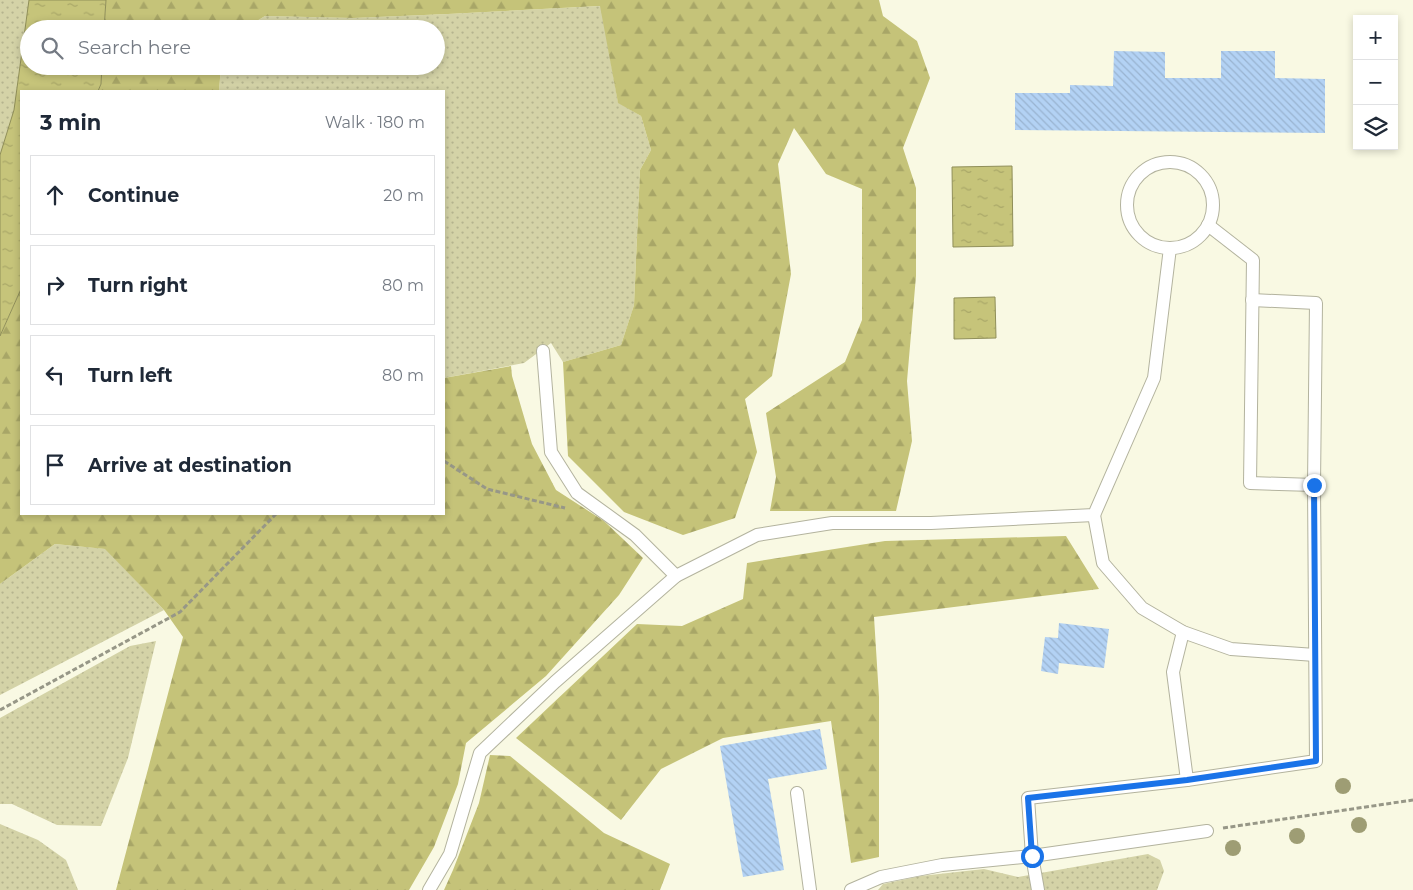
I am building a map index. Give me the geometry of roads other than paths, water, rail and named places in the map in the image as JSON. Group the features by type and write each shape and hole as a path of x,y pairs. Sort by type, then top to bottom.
{"lane":[{"path":"1169,162 1184,164 1197,171 1207,182 1212,196 1213,211 1208,225 1202,234 1192,242 1182,246 1170,248 1155,245 1143,238 1133,227 1128,213 1128,198 1133,184 1142,173 1154,165 1169,162"},
{"path":"1208,225 1253,260 1250,483 1314,485"},
{"path":"1170,248 1154,378 1094,516 1103,563 1142,608 1183,632 1231,649 1315,655"},
{"path":"1038,890 1032,856 1028,798 1187,780 1316,761 1314,485 1316,304 1252,300"},
{"path":"543,351 552,452 576,493 635,536 676,576"},
{"path":"429,890 450,854 480,753 555,682 676,576 757,535 832,523 931,523 1094,516"},
{"path":"1183,632 1173,672 1187,780"},
{"path":"797,793 810,890"},
{"path":"851,890 881,877 942,865 1032,856 1207,831"}],"water":[{"path":"29,0 106,0 105,20 26,20"},
{"path":"20,66 20,75 102,75 98,90 20,90 20,291 0,336 0,155 14,110"},
{"path":"1012,166 1013,246 953,247 952,167"},
{"path":"995,297 996,338 954,339 954,298"}]}
